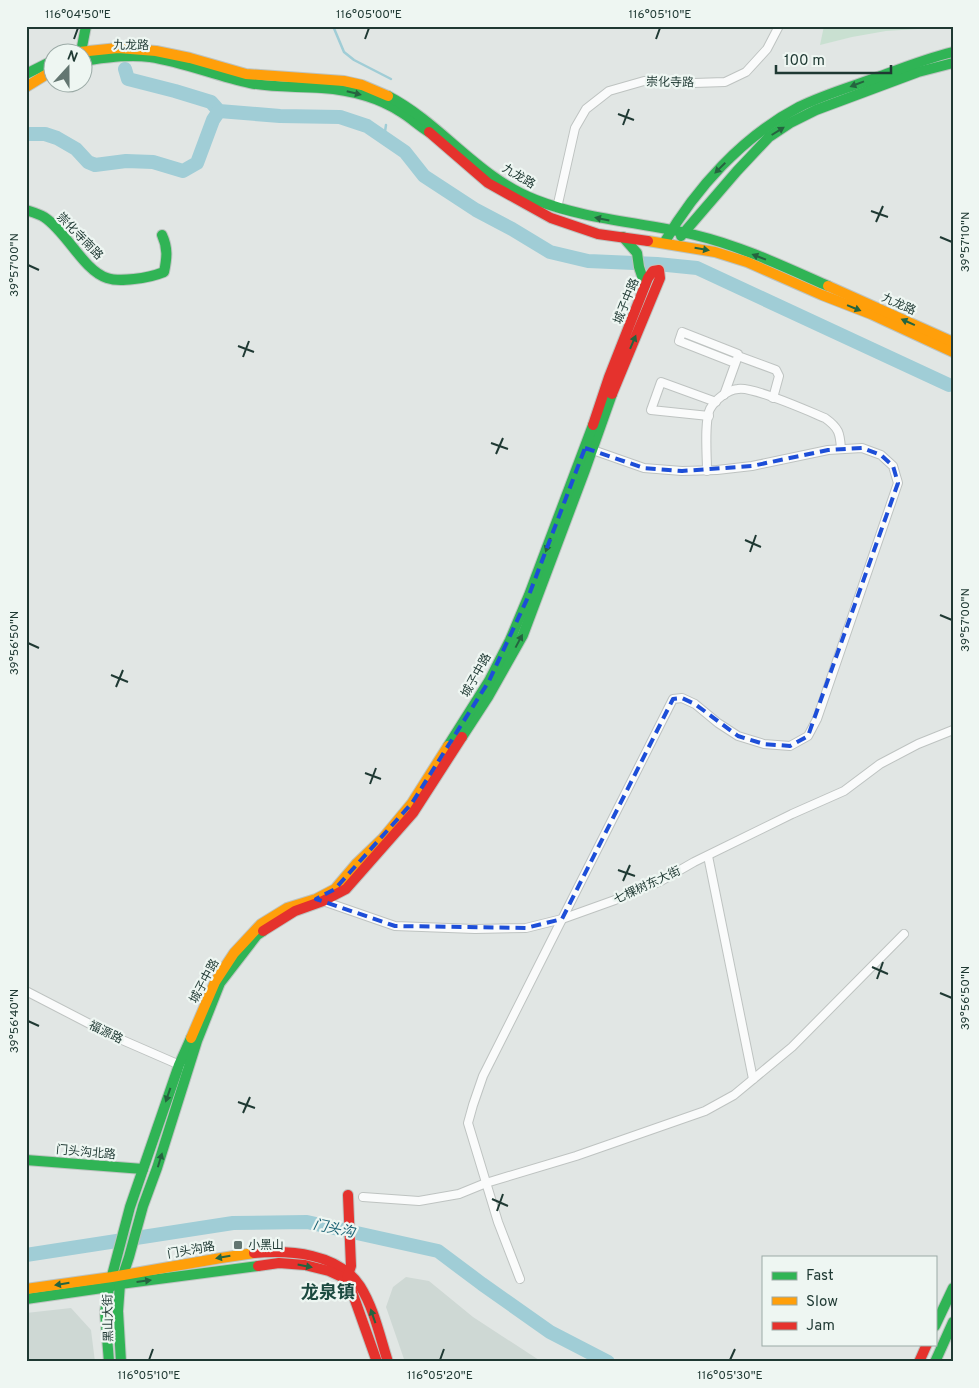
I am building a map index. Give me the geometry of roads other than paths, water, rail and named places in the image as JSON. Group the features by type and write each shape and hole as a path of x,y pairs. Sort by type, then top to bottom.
{"main road":[{"path":"82,42 86,26"},
{"name":"九龙路","path":"92,50 140,48 183,56 242,73 346,82 365,86 385,94 430,122 480,166 506,185 533,200 606,220 671,229 718,241 776,263 953,342"},
{"path":"664,243 681,215 716,173 745,144 770,124 790,112 824,97 914,64 953,52"},
{"name":"九龙路","path":"92,59 115,56 149,57 184,64 250,83 324,88 356,93 382,102 401,112 432,135 488,182 551,218 598,234 715,252 747,262 871,314 953,352"},
{"path":"676,245 684,232 737,171 769,137 790,123 816,110 918,72 953,63"},
{"path":"26,74 42,65"},
{"path":"26,87 42,77"},
{"name":"崇化寺南路","path":"26,210 42,216 54,225 101,276 110,279 152,278 164,272 168,257 168,245 162,235"},
{"path":"622,237 637,253 645,285"},
{"name":"城子中路","path":"110,1282 130,1207 143,1169 184,1067 215,982 234,953 261,924 287,908 320,900 336,889 357,863 383,838 412,803 489,681 510,640 529,595 660,278 659,270 653,271 645,285 609,377 589,449"},
{"name":"城子中路","path":"129,1257 143,1206 157,1168 184,1067"},
{"name":"门头沟北路","path":"26,1160 143,1169"},
{"path":"348,1195 351,1266 347,1278 377,1362"},
{"name":"黑山大街","path":"121,1362 118,1311 121,1279 129,1257"},
{"name":"门头沟路","path":"26,1299 121,1279 288,1263 329,1272 358,1283 368,1301 388,1362"},
{"name":"黑山大街","path":"109,1362 105,1312 110,1282"},
{"name":"门头沟路","path":"26,1289 110,1282"},
{"path":"936,1324 953,1288"},
{"path":"935,1362 953,1322"},
{"path":"919,1362 926,1346"}],"street":[{"name":"崇化寺路","path":"557,208 575,128 586,109 609,91 644,81 725,82 746,72 768,49 779,26"},
{"path":"724,395 737,360 738,354 682,332 679,341 737,360 776,370 779,376 773,398"},
{"path":"729,380 825,418 834,424 840,433 841,449"},
{"path":"709,416 651,410 661,382 716,402"},
{"path":"706,471 710,410 724,395 738,388 756,392"},
{"path":"520,1279 498,1222 468,1123 483,1076 673,699 682,698 695,704 738,736 764,744 790,746 808,736 820,709 898,483 893,466 881,455 862,448 828,450 752,466 706,471 644,468 589,449"},
{"name":"七棵树东大街","path":"320,900 396,926 475,929 526,928 562,919 661,881 708,856 844,791 880,764 918,744 953,730"},
{"path":"708,856 753,1079"},
{"path":"363,1197 419,1201 459,1194 486,1183 576,1156 705,1111 734,1095 792,1047 904,934"},
{"name":"福源路","path":"26,991 113,1036 184,1067"}],"waterway":[{"path":"333,26 344,52 354,60 391,79"},
{"path":"125,69 128,79 211,102 219,111 280,116 340,117 367,126 405,152 424,176 476,210 550,252 588,261 697,268 949,385"},
{"path":"26,134 45,134 57,138 76,149 88,162 95,165 126,161 153,162 183,171 197,163 213,120 219,111"},
{"path":"384,138 386,125"},
{"name":"门头沟","path":"26,1255 233,1223 307,1222 438,1251 550,1332 608,1362"}],"place":[{"name":"小黑山","path":"238,1245"}],"district":[{"name":"龙泉镇","path":"328,1292"}]}
